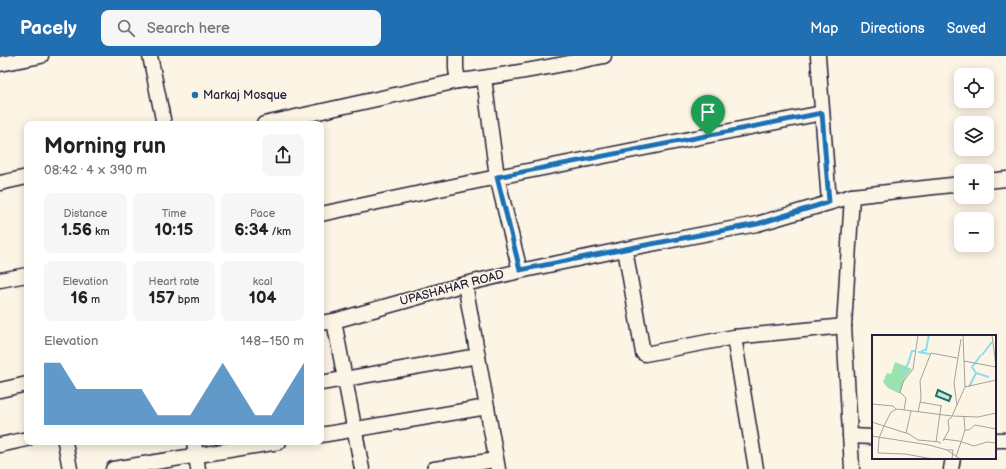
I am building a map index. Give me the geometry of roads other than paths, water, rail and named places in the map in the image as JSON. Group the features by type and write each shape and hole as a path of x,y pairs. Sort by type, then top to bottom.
{"street":[{"path":"0,64 41,56"},
{"path":"150,56 163,121"},
{"path":"456,56 458,81"},
{"path":"278,121 458,81 484,78 551,62 604,56"},
{"path":"818,56 829,202"},
{"path":"484,78 497,177 520,270"},
{"path":"324,213 497,177 822,113"},
{"path":"0,183 24,178"},
{"path":"994,180 1006,179"},
{"name":"UPASHAHAR ROAD","path":"327,322 520,270 757,224 852,196 954,185"},
{"path":"852,196 844,326 852,469"},
{"path":"625,249 643,353 645,354 734,337 844,326"},
{"path":"0,280 24,276"},
{"path":"434,469 497,464 465,284"},
{"path":"327,322 345,379 362,469"},
{"path":"734,337 756,469"},
{"path":"324,382 478,356"},
{"path":"0,390 24,385"},
{"path":"324,434 487,407"},
{"path":"850,436 872,437"},
{"path":"0,445 24,440"},
{"path":"65,445 70,469"},
{"path":"194,445 197,463"},
{"path":"113,469 197,463 267,445"},
{"path":"951,469 953,459"}],"place":[{"name":"Markaj Mosque","path":"195,95"}]}
